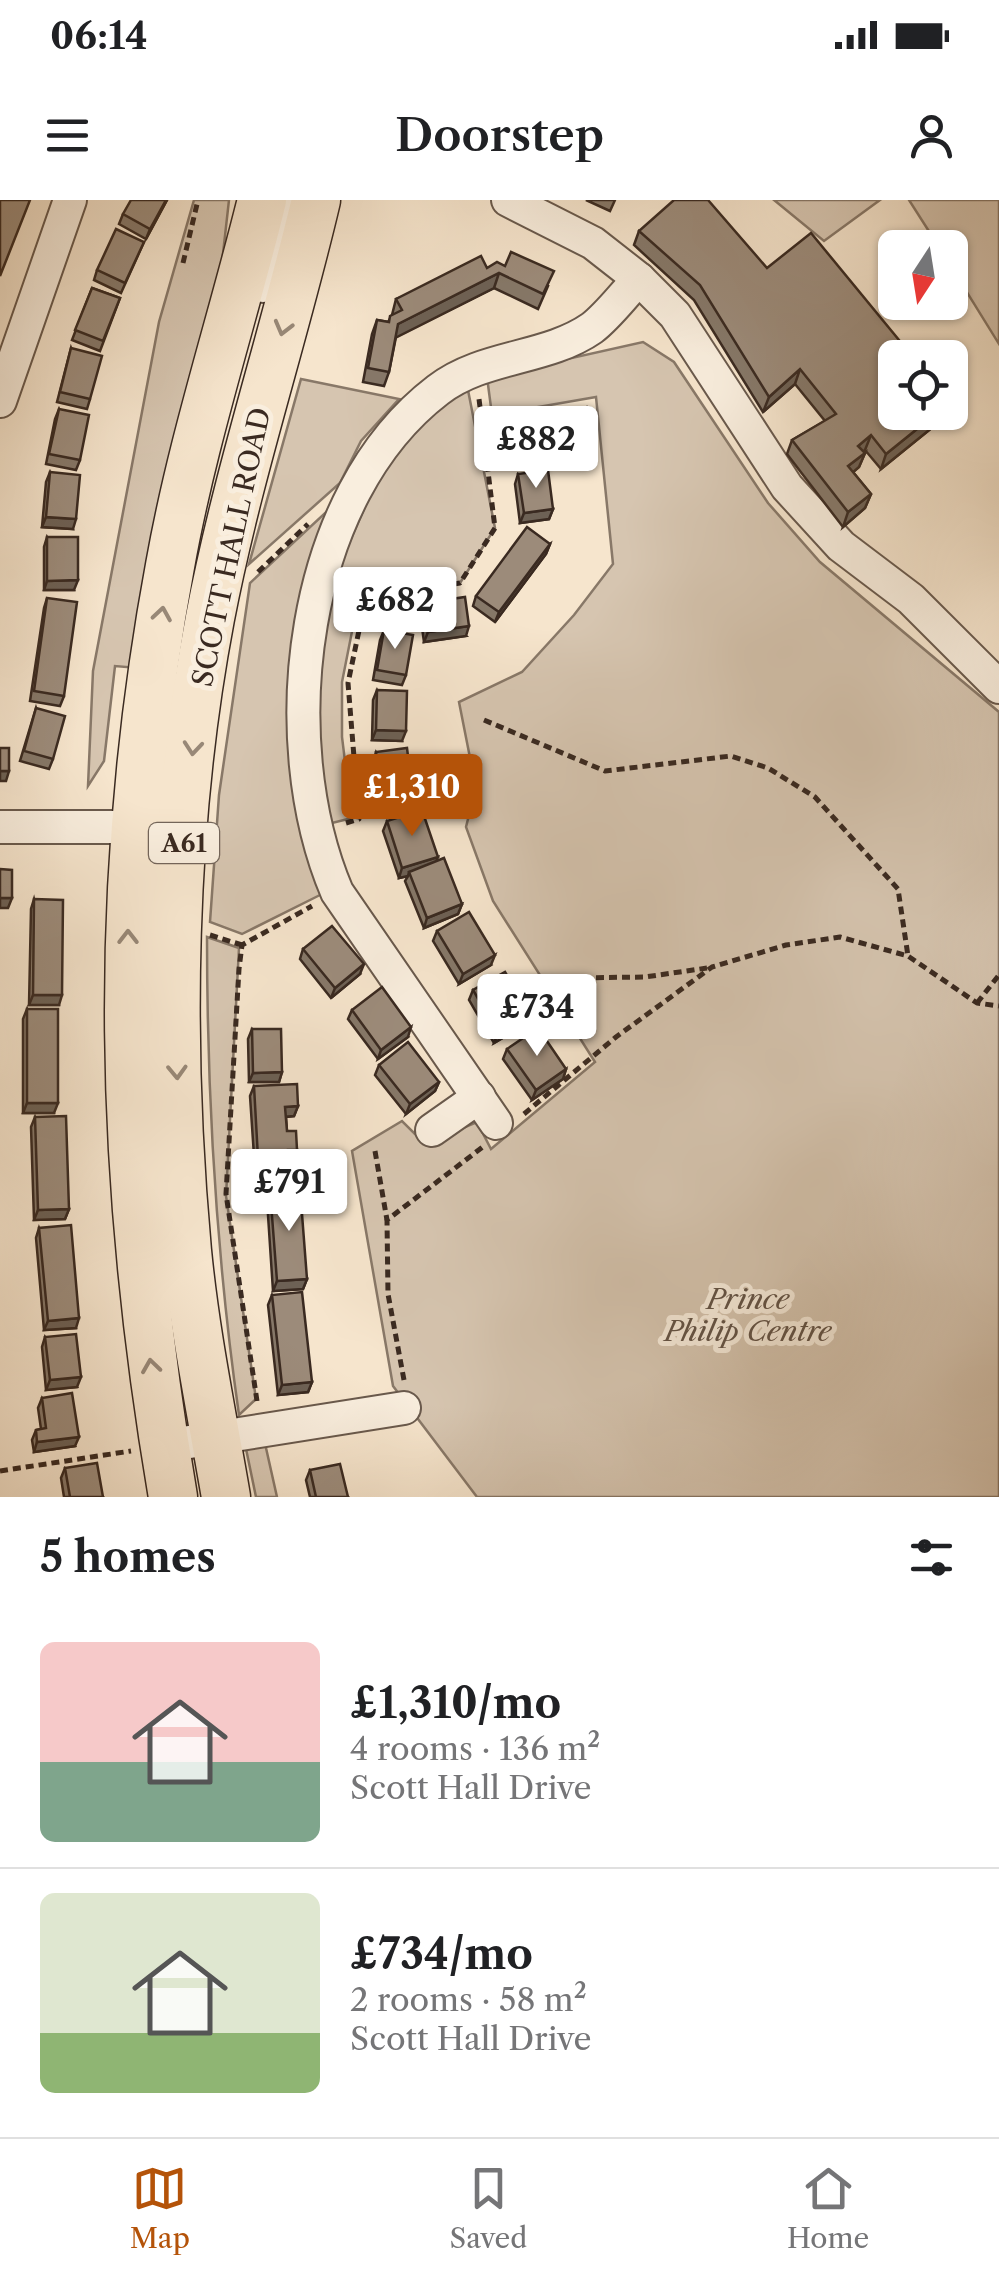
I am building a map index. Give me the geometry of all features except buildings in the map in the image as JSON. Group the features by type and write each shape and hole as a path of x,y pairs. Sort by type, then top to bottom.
{"highway":[{"name":"SCOTT HALL ROAD","path":"172,1497 151,1370 128,1115 128,903 134,826 170,564 208,401 262,200"},
{"name":"SCOTT HALL ROAD","path":"226,1497 238,1433 204,1379 187,1251 177,1074 176,932 210,618 316,200"}],"street":[{"path":"0,401 70,200"},
{"name":"SCOTT HALL ROAD","path":"208,401 245,344 288,200"},
{"path":"508,200 593,243 640,279 676,316 787,487 841,546 911,599 999,686"},
{"path":"432,1130 494,1121 336,892 314,833 304,778 306,665 334,539 359,479 396,426 440,388 472,368 591,328 640,279"},
{"path":"0,827 186,827"},
{"path":"164,1446 404,1408"}],"path":[{"path":"183,263 198,200"},
{"path":"314,833 359,820 348,683 366,597 460,583 495,528 484,426 588,408"},
{"path":"210,618 312,521"},
{"path":"484,720 606,771 731,756 768,768 815,798 898,889 908,956"},
{"path":"213,935 242,945 336,892"},
{"path":"570,978 645,977 712,967 786,945 840,937 908,956 977,1003 999,1006"},
{"path":"238,1433 226,1194 242,945"},
{"path":"386,1220 494,1121 712,967"},
{"path":"977,1003 999,976"},
{"path":"374,1151 386,1220 388,1294 404,1368 404,1408"},
{"path":"0,1471 164,1446"}],"green space":[{"path":"194,200 229,200 214,334 138,668 115,666 104,761 88,786 93,671 159,322"},
{"path":"774,200 880,200 824,241"},
{"path":"909,200 999,200 999,344 968,294 968,230 928,230"},
{"name":"Prince Philip Centre","path":"643,342 674,362 768,503 820,562 999,712 999,1497 477,1497 393,1386 352,1151 402,1121 425,1144 477,1122 491,1149 595,1062 493,901 466,827 476,788 459,702 522,672 574,615 613,564 596,397 492,415 487,377"},
{"path":"301,379 399,399 361,441 340,483 249,564"},
{"path":"467,385 495,528 460,583 359,596 342,682 342,737 352,818 324,825 314,707 332,582 389,452"},
{"path":"337,502 293,776 302,838 322,894 242,934 210,922 219,795 250,583"},
{"path":"207,937 239,948 226,1196 256,1399 239,1415 214,1176"},
{"path":"264,1439 277,1497 256,1497 245,1444"}]}
